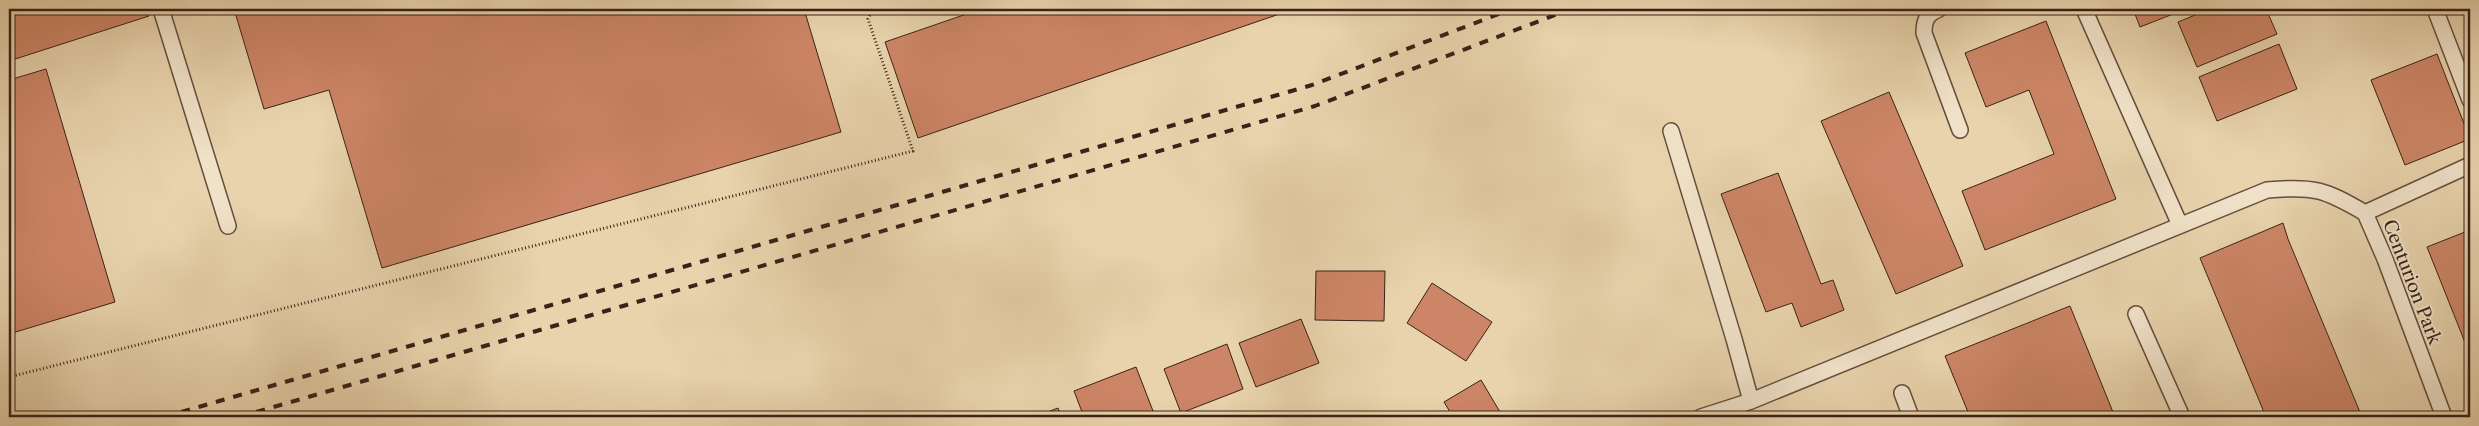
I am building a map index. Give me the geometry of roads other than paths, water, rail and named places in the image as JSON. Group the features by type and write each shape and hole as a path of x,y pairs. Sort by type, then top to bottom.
{"lane":[{"path":"161,9 228,226"},
{"path":"1940,9 1930,12 1924,21 1924,33 1960,130"},
{"path":"2084,9 2180,225"},
{"path":"2435,9 2470,100"},
{"path":"1671,131 1751,401"},
{"name":"Centurion Park","path":"2444,417 2385,259 2365,214 2470,165"},
{"path":"1701,417 1751,401 2267,190 2301,187 2326,192 2365,214"},
{"path":"2136,314 2182,417"},
{"path":"1902,393 1911,417"}],"railway":[{"path":"164,417 1312,85 1512,9"},
{"path":"239,417 1315,106 1571,9"}]}
